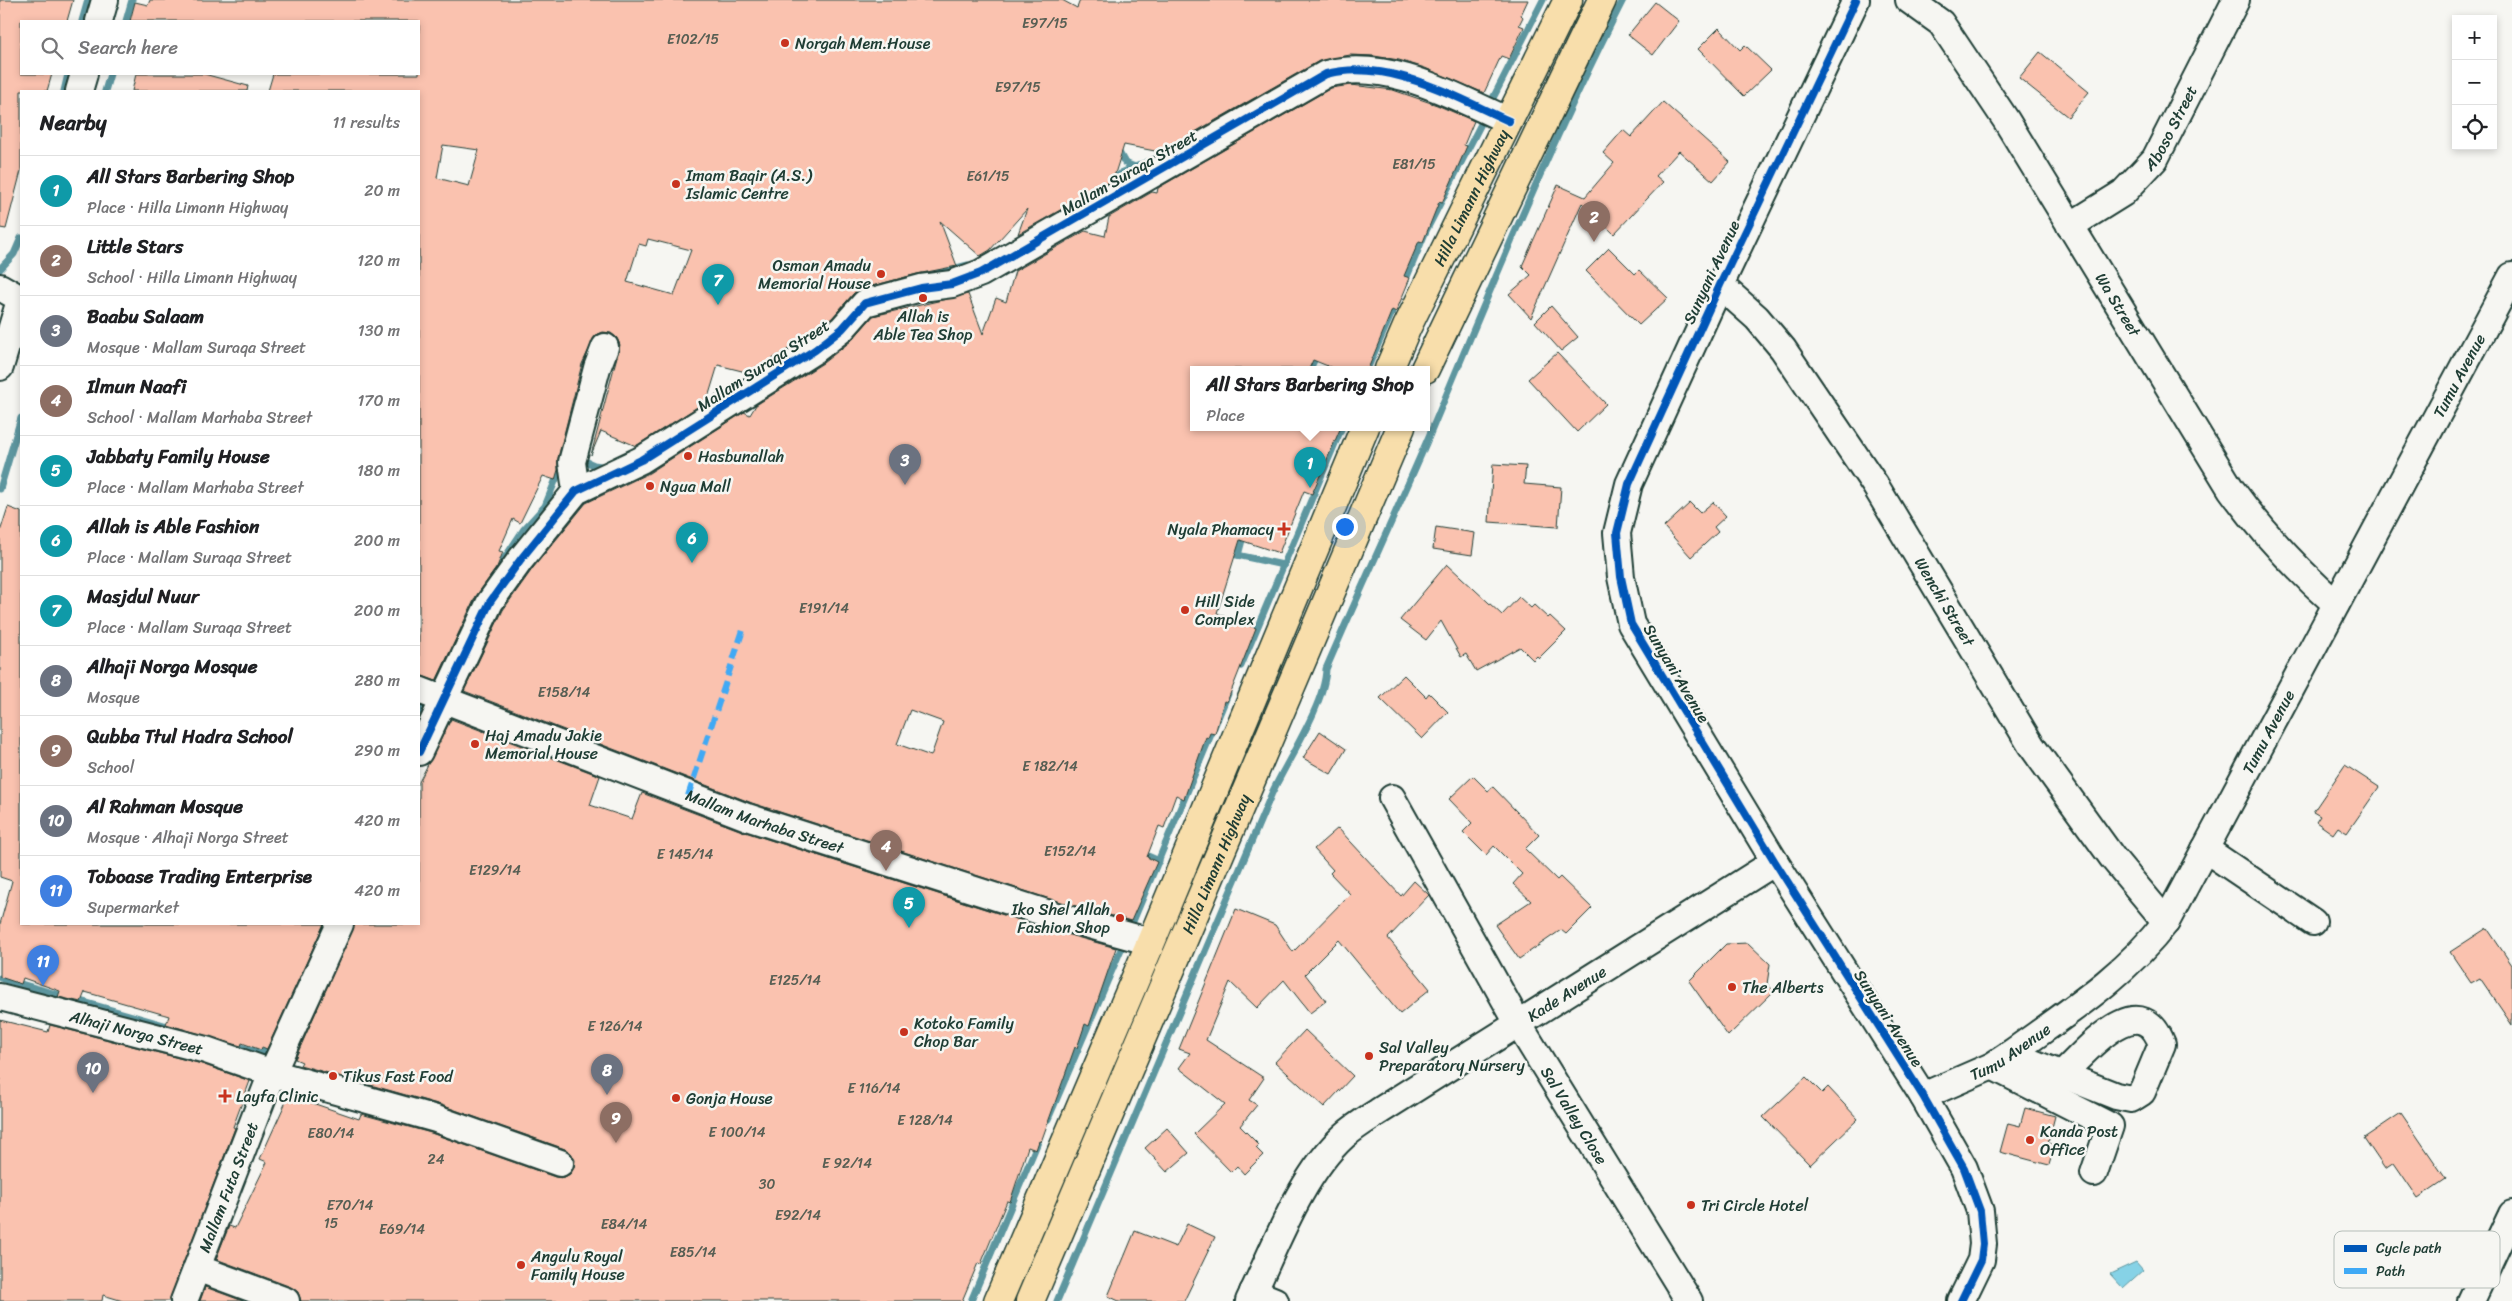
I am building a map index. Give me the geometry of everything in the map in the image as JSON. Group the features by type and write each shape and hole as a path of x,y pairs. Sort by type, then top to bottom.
{"main road":[{"name":"Hilla Limann Highway","path":"1391,366 1407,327 1568,0"},
{"name":"Hilla Limann Highway","path":"1426,366 1602,0"},
{"name":"Hilla Limann Highway","path":"998,1301 1151,942 1364,431"},
{"name":"Hilla Limann Highway","path":"1030,1301 1399,431"}],"street":[{"path":"99,20 105,0"},
{"name":"Sunyani Avenue","path":"1856,0 1720,285 1630,484 1617,533 1621,577 1631,624 1775,862 1923,1096 1964,1168 1980,1211 1982,1244 1981,1260 1961,1301"},
{"name":"Wa Street","path":"1909,0 1941,24 2006,120 2231,489 2259,528 2298,571 2336,604"},
{"name":"Aboso Street","path":"2070,226 2122,193 2155,158 2236,0"},
{"name":"Mallam Suraqa Street","path":"420,750 490,602 521,559 576,491 641,460 815,350 842,329 865,303 921,288 952,284 981,273 1326,74 1344,70 1369,69 1425,84 1509,121"},
{"path":"80,90 84,75"},
{"name":"Tumu Avenue","path":"1923,1096 2001,1060 2120,971 2166,922 2512,276"},
{"name":"Wenchi Street","path":"1720,285 1757,318 1783,349 1875,485 2031,745 2112,857 2166,922"},
{"path":"0,287 20,297"},
{"path":"0,367 20,301"},
{"path":"576,491 572,462 597,368 605,347"},
{"name":"Mallam Marhaba Street","path":"420,690 747,817 1037,910 1151,942"},
{"name":"Sal Valley Close","path":"1392,798 1519,1025 1689,1301"},
{"path":"2205,850 2313,922"},
{"name":"Kade Avenue","path":"1259,1298 1295,1205 1316,1169 1344,1137 1381,1110 1519,1025 1775,862"},
{"path":"272,1073 340,925"},
{"name":"Alhaji Norga Street","path":"0,997 206,1050 272,1073 436,1119 560,1162"},
{"path":"2001,1060 2062,1074"},
{"path":"2001,1060 2110,1126 2094,1173"},
{"name":"Mallam Futa Street","path":"184,1301 272,1073"},
{"path":"2500,1239 2512,1214"},
{"path":"197,1268 286,1301"},
{"path":"2471,1301 2477,1288"}],"water":[{"path":"2136,1262 2143,1270 2123,1288 2110,1274"}],"building":[{"path":"0,0 73,0 67,20 20,20 20,75 52,75 47,90 20,90 20,175 6,229 0,228"},
{"path":"150,0 1062,0 1077,8 1080,0 1528,0 1521,15 1523,17 1519,25 1524,27 1509,59 1501,56 1484,93 1425,68 1399,60 1350,55 1319,61 1160,152 1124,145 1113,180 1018,234 1027,209 990,250 980,256 940,221 957,266 917,274 861,289 854,293 832,318 806,338 750,373 718,365 707,401 636,446 601,431 591,455 620,345 617,338 611,333 603,332 596,335 582,364 558,458 558,470 555,480 543,476 520,523 513,519 499,551 503,552 497,567 476,596 436,681 420,675 420,90 268,90 273,75 420,75 420,20 130,20 135,2 148,5","holes":["443,145 479,150 469,186 437,178","648,239 691,250 674,295 627,282 639,244 646,246"]},
{"path":"1655,2 1679,21 1653,55 1628,35"},
{"path":"1719,28 1740,50 1745,45 1771,70 1744,96 1698,49"},
{"path":"2040,52 2089,92 2068,117 2019,78"},
{"path":"136,75 208,75 248,86 247,90 132,90"},
{"path":"1351,85 1393,90 1437,105 1474,121 1464,145 1467,146 1442,203 1439,202 1423,242 1419,241 1404,276 1410,278 1396,312 1392,310 1369,366 1328,366 1313,360 1310,366 1190,366 1190,431 1339,431 1312,494 1304,491 1279,553 1240,540 1217,613 1256,628 1227,702 1224,701 1215,734 1210,733 1208,738 1206,737 1184,799 1176,795 1164,828 1159,826 1147,857 1157,862 1131,921 1050,899 752,803 464,691 503,610 533,568 586,503 649,473 744,412 750,415 756,405 823,363 851,341 873,316 968,294 983,334 996,298 1006,302 1015,271 1085,231 1105,236 1109,217 1152,192 1157,193 1158,188 1331,88","holes":["910,710 943,722 931,756 897,744"]},
{"path":"1663,102 1730,162 1713,181 1679,151 1656,176 1663,182 1614,234 1582,203 1531,318 1509,294 1531,275 1522,266 1558,185 1585,197 1614,163 1603,153 1623,130 1631,137"},
{"path":"1609,248 1635,274 1639,270 1668,298 1639,325 1586,271"},
{"path":"1551,306 1578,337 1561,351 1535,322"},
{"path":"1557,353 1606,404 1577,432 1528,379"},
{"path":"1493,464 1526,466 1524,484 1561,487 1558,527 1489,522"},
{"path":"1713,502 1726,516 1714,527 1718,532 1691,557 1664,527 1690,503 1700,513"},
{"path":"8,507 20,512 20,925 324,925 267,1049 262,1047 261,1050 242,1043 241,1046 166,1024 169,1016 85,992 81,1002 58,997 60,991 23,978 21,984 0,977 0,924 12,881 0,877 0,532"},
{"path":"1436,527 1475,533 1472,555 1433,549"},
{"path":"1447,564 1502,615 1519,597 1531,608 1534,605 1548,618 1550,616 1566,631 1539,658 1537,656 1533,660 1520,647 1476,671 1466,654 1461,657 1441,621 1426,640 1400,620"},
{"path":"1404,675 1426,697 1429,693 1448,712 1422,739 1380,698"},
{"path":"451,719 600,776 590,805 632,819 642,793 742,831 1041,927 1116,948 1089,1026 1085,1024 1077,1048 1075,1047 1041,1142 1039,1141 1036,1150 1028,1147 1010,1202 1007,1201 981,1264 978,1263 962,1301 301,1301 298,1292 291,1287 216,1259 229,1226 235,1228 267,1162 260,1159 289,1095 359,1119 361,1114 431,1133 555,1177 563,1178 570,1174 574,1168 575,1160 571,1153 565,1149 441,1105 300,1065 302,1062 295,1059 355,925 420,925 420,780"},
{"path":"1320,731 1346,749 1331,774 1303,758"},
{"path":"2345,765 2379,787 2347,833 2338,827 2333,834 2316,822 2320,816 2313,812"},
{"path":"1473,776 1488,791 1493,787 1539,835 1525,849 1557,880 1560,877 1592,908 1566,934 1561,930 1519,959 1495,925 1531,901 1513,884 1522,874 1494,846 1486,855 1463,832 1472,823 1449,799"},
{"path":"1338,828 1401,896 1414,881 1429,895 1388,938 1430,989 1400,1014 1339,940 1305,974 1326,1001 1310,1013 1284,980 1257,1008 1230,982 1206,1040 1264,1078 1249,1100 1257,1105 1240,1126 1259,1145 1256,1148 1263,1155 1244,1174 1237,1166 1231,1172 1194,1134 1225,1104 1179,1068 1190,1053 1179,1049 1236,909 1275,925 1293,952 1350,894 1330,873 1333,870 1314,849"},
{"path":"2487,928 2512,965 2512,1025 2480,978 2471,983 2450,952"},
{"name":"The Alberts","path":"1748,943 1770,964 1767,984 1774,991 1728,1036 1689,981 1726,944"},
{"path":"0,1020 48,1032 50,1025 202,1064 250,1081 233,1127 235,1128 169,1301 123,1301 103,1295 102,1301 0,1301"},
{"path":"1305,1030 1353,1076 1324,1107 1275,1062"},
{"path":"1806,1077 1822,1093 1828,1087 1858,1119 1810,1165 1763,1117"},
{"path":"2025,1108 2055,1116 2048,1143 2055,1145 2049,1165 2000,1152 2008,1123 2020,1126"},
{"path":"2401,1113 2446,1179 2418,1198 2394,1163 2385,1169 2364,1138"},
{"path":"1167,1128 1189,1153 1167,1172 1145,1148"},
{"path":"1187,1224 1215,1237 1184,1301 1119,1301 1108,1296 1135,1231 1176,1247"},
{"path":"205,1287 243,1301 200,1301"}],"waterway":[{"path":"82,20 88,0"},
{"path":"126,20 132,0"},
{"path":"1489,106 1543,0"},
{"path":"1057,1301 1272,793 1313,715 1324,683 1326,669 1430,434 1522,215 1571,107 1623,0"},
{"path":"1347,62 1360,55 1377,60"},
{"path":"64,90 68,75"},
{"path":"105,90 110,75"},
{"path":"1404,284 1426,231 1485,116"},
{"path":"1116,147 1125,163 1135,167"},
{"path":"1103,189 1121,173 1152,160"},
{"path":"0,269 14,254 20,240"},
{"path":"930,275 968,265"},
{"path":"1368,366 1396,303"},
{"path":"1311,366 1317,354"},
{"path":"0,489 20,421"},
{"path":"1241,666 1340,431"},
{"path":"578,458 594,465 608,467"},
{"path":"492,577 524,529 545,506 563,462"},
{"path":"556,535 595,494"},
{"path":"1238,555 1244,533"},
{"path":"1228,553 1283,565"},
{"path":"434,685 460,635"},
{"path":"1129,931 1228,694"},
{"path":"420,709 425,698"},
{"path":"1141,853 1159,861"},
{"path":"1077,908 1101,915"},
{"path":"1048,1119 1125,940"},
{"path":"0,978 258,1052 275,1050"},
{"path":"971,1301 1038,1142"}],"marked path":[{"path":"688,796 743,630"}],"cycle path":[{"path":"1856,0 1720,285 1629,484 1617,533 1621,577 1631,624 1775,862 1923,1096 1964,1168 1980,1211 1983,1244 1981,1260 1961,1301"},
{"path":"420,750 490,602 521,559 576,491 641,460 815,350 842,329 865,303 921,288 952,284 981,273 1326,74 1350,70 1397,75 1443,91 1509,121"}],"place":[{"name":"Norgah Mem.House","path":"785,43"},
{"name":"Imam Baqir (A.S.) Islamic Centre","path":"676,184"},
{"name":"Little Stars","path":"1594,242"},
{"name":"Osman Amadu Memorial House","path":"881,274"},
{"name":"Allah is Able Tea Shop","path":"923,298"},
{"name":"Masjdul Nuur","path":"718,305"},
{"name":"Hasbunallah","path":"688,456"},
{"name":"Baabu Salaam","path":"905,485"},
{"name":"Ngua Mall","path":"650,486"},
{"name":"All Stars Barbering Shop","path":"1310,488"},
{"name":"Nyala Phamacy","path":"1284,529"},
{"name":"Allah is Able Fashion","path":"692,563"},
{"name":"Hill Side Complex","path":"1185,610"},
{"name":"Haj Amadu Jakie Memorial House","path":"475,744"},
{"name":"Ilmun Naafi","path":"886,871"},
{"name":"Iko Shel Allah Fashion Shop","path":"1120,918"},
{"name":"Jabbaty Family House","path":"909,928"},
{"name":"Toboase Trading Enterprise","path":"43,986"},
{"name":"The Alberts","path":"1732,987"},
{"name":"Kotoko Family Chop Bar","path":"904,1032"},
{"name":"Sal Valley Preparatory Nursery","path":"1369,1056"},
{"name":"Tikus Fast Food","path":"333,1076"},
{"name":"Al Rahman Mosque","path":"93,1093"},
{"name":"Alhaji Norga Mosque","path":"607,1095"},
{"name":"Layfa Clinic","path":"225,1096"},
{"name":"Gonja House","path":"676,1098"},
{"name":"Kanda Post Office","path":"2030,1140"},
{"name":"Qubba Ttul Hadra School","path":"616,1143"},
{"name":"Tri Circle Hotel","path":"1691,1205"},
{"name":"Angulu Royal Family House","path":"521,1265"}]}
